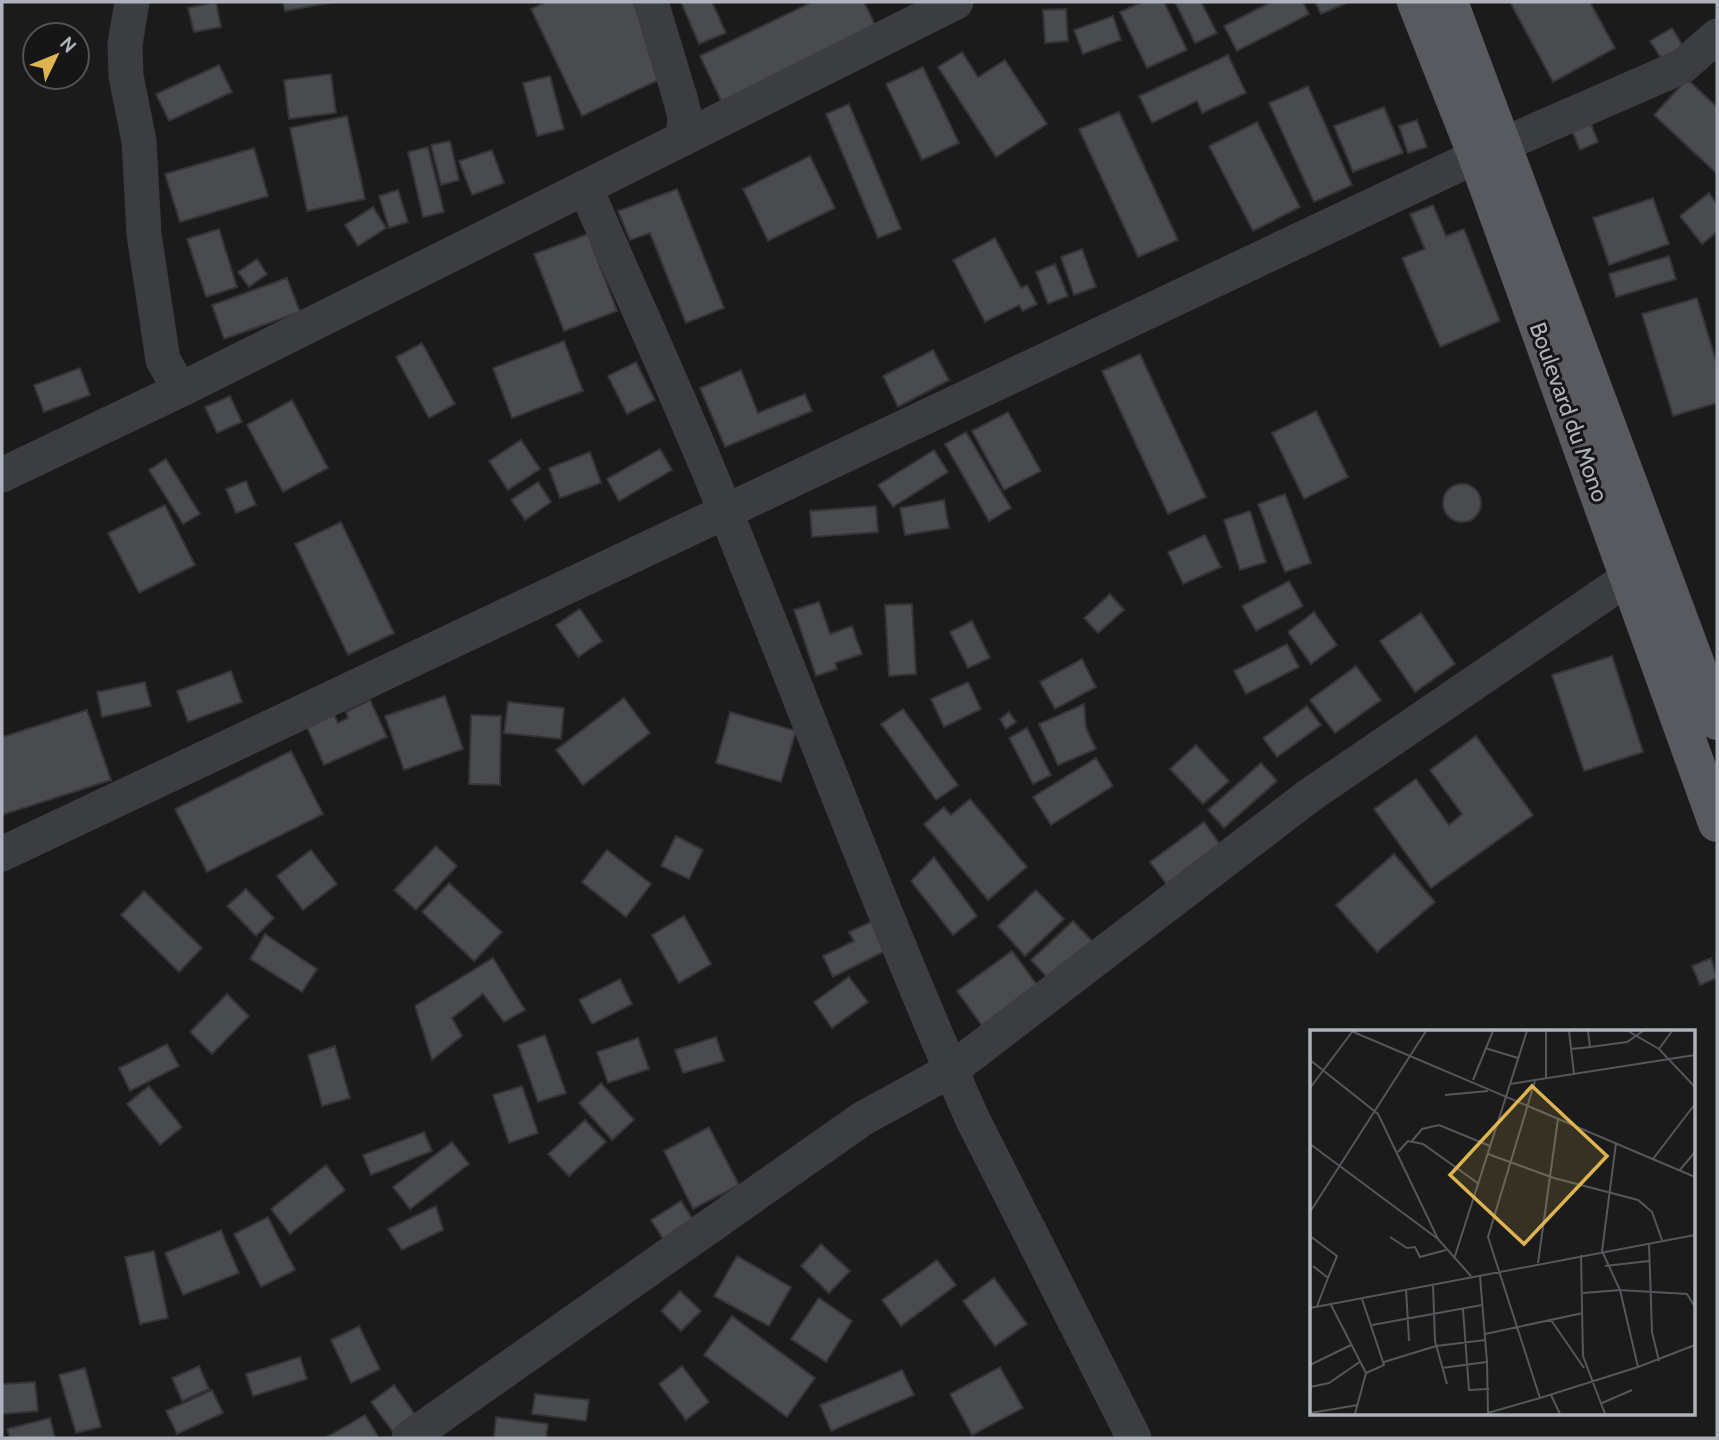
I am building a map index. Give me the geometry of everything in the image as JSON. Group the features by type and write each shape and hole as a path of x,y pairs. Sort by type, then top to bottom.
{"main road":[{"name":"Boulevard du Mono","path":"1416,2 1489,150 1707,730 1717,823"},
{"name":"Boulevard du Mono","path":"1449,2 1489,150 1628,578 1707,730"}],"street":[{"path":"132,2 125,44 127,76 139,141 146,247 163,359 180,390"},
{"path":"651,2 685,118 683,139"},
{"path":"2,475 180,390 956,2"},
{"path":"2,854 1489,150 1683,66 1717,36"},
{"path":"585,187 725,510 856,841 972,1118 1134,1438"},
{"path":"409,1438 862,1119 951,1070 1310,795 1628,578"}],"building":[{"path":"216,2 221,27 194,32 188,8"},
{"path":"283,2 334,2 285,11"},
{"path":"546,2 633,2 669,75 582,116 531,9"},
{"path":"681,2 712,2 726,33 699,44"},
{"path":"812,2 864,2 878,31 723,105 700,56"},
{"path":"1142,2 1164,2 1187,50 1147,68 1120,12"},
{"path":"1175,2 1201,2 1217,33 1195,43"},
{"path":"1271,2 1303,2 1309,14 1237,51 1224,26"},
{"path":"1315,2 1349,2 1321,14"},
{"path":"1510,2 1590,2 1615,48 1553,82"},
{"path":"1066,9 1068,41 1045,43 1043,10"},
{"path":"1113,16 1121,40 1083,54 1074,30"},
{"path":"1672,28 1686,51 1665,64 1650,41"},
{"path":"962,52 978,77 1005,60 1047,124 996,157 938,67"},
{"path":"1228,55 1246,93 1202,113 1197,101 1152,123 1139,96"},
{"path":"219,65 232,92 169,121 156,94"},
{"path":"923,67 959,143 922,160 886,84"},
{"path":"331,74 336,113 289,119 284,80"},
{"path":"550,76 564,129 537,136 523,83"},
{"path":"1687,79 1717,107 1717,174 1654,115"},
{"path":"1308,86 1352,185 1314,202 1269,103"},
{"path":"849,104 901,229 878,238 826,114"},
{"path":"1384,107 1403,153 1353,172 1334,126"},
{"path":"1119,112 1178,240 1138,257 1079,129"},
{"path":"347,116 365,199 307,211 290,128"},
{"path":"1417,120 1427,147 1408,153 1399,126"},
{"path":"1257,122 1300,207 1253,231 1209,146"},
{"path":"1591,124 1598,142 1580,150 1572,131"},
{"path":"450,141 459,180 441,185 431,145"},
{"path":"428,147 444,212 423,217 408,152"},
{"path":"254,148 268,196 180,222 165,174"},
{"path":"492,150 504,183 472,195 459,161"},
{"path":"810,156 835,208 768,241 743,189"},
{"path":"677,189 724,308 686,323 650,233 630,240 618,211"},
{"path":"398,190 408,222 389,228 379,196"},
{"path":"1709,193 1717,204 1717,232 1702,244 1680,216"},
{"path":"1653,198 1669,244 1609,265 1593,218"},
{"path":"1433,205 1446,236 1464,229 1500,321 1440,347 1402,258 1425,249 1410,214"},
{"path":"373,207 386,228 358,246 345,225"},
{"path":"219,229 237,287 206,297 187,239"},
{"path":"588,234 617,311 564,331 534,254"},
{"path":"995,238 1021,288 1027,285 1037,304 1023,311 1019,305 985,322 953,260"},
{"path":"1082,249 1096,287 1074,295 1061,257"},
{"path":"1669,256 1676,279 1616,297 1609,274"},
{"path":"257,259 267,274 249,287 238,272"},
{"path":"1055,264 1068,296 1048,304 1036,272"},
{"path":"287,278 300,312 224,339 212,305"},
{"path":"1697,298 1717,364 1717,403 1673,416 1642,314"},
{"path":"564,341 583,391 512,418 493,368"},
{"path":"422,343 455,404 429,418 396,357"},
{"path":"933,350 949,380 898,407 883,376"},
{"path":"1140,354 1206,497 1168,514 1102,371"},
{"path":"636,362 655,400 627,414 608,376"},
{"path":"80,368 90,395 44,412 34,385"},
{"path":"741,370 758,413 805,394 812,411 725,447 700,388"},
{"path":"230,396 242,422 217,433 205,407"},
{"path":"292,400 328,468 283,492 247,425"},
{"path":"1316,411 1348,477 1304,499 1272,433"},
{"path":"1008,412 1041,471 1004,490 972,431"},
{"path":"966,432 1011,508 989,521 945,444"},
{"path":"521,440 540,469 508,490 489,461"},
{"path":"660,449 672,470 619,501 607,479"},
{"path":"934,450 948,472 893,507 878,485"},
{"path":"590,452 601,483 560,498 549,468"},
{"path":"166,459 200,514 183,524 149,470"},
{"path":"246,481 256,505 236,513 226,489"},
{"path":"538,482 551,502 525,520 511,500"},
{"path":"1462,484 1476,489 1481,503 1476,517 1462,522 1448,517 1443,503 1448,489"},
{"path":"1285,494 1311,563 1285,572 1258,504"},
{"path":"944,500 949,528 905,535 900,508"},
{"path":"165,505 195,565 139,593 108,533"},
{"path":"876,506 878,532 812,537 810,511"},
{"path":"1250,511 1266,562 1240,570 1224,520"},
{"path":"341,522 394,633 348,655 295,544"},
{"path":"1205,535 1221,567 1183,584 1168,552"},
{"path":"1289,581 1303,606 1256,631 1242,606"},
{"path":"1110,594 1124,610 1098,633 1084,618"},
{"path":"819,602 830,634 852,626 862,654 835,663 837,669 816,676 794,610"},
{"path":"912,604 916,674 889,676 885,605"},
{"path":"580,609 602,641 578,657 556,625"},
{"path":"1314,612 1337,645 1311,664 1288,632"},
{"path":"1421,613 1455,664 1415,692 1380,641"},
{"path":"972,621 990,658 968,668 950,632"},
{"path":"1287,644 1299,667 1246,694 1234,671"},
{"path":"1612,656 1643,752 1584,771 1552,675"},
{"path":"1082,659 1096,687 1055,709 1040,682"},
{"path":"1356,666 1381,700 1335,733 1310,700"},
{"path":"231,671 242,702 188,722 177,691"},
{"path":"145,682 151,706 102,717 97,692"},
{"path":"968,682 981,709 944,727 931,699"},
{"path":"445,696 463,749 404,770 385,716"},
{"path":"624,698 650,733 583,785 556,750"},
{"path":"370,700 387,737 324,765 302,716 329,704 338,723 348,718 346,712"},
{"path":"508,702 564,708 561,739 504,733"},
{"path":"1084,704 1086,728 1096,749 1058,765 1039,724"},
{"path":"1307,706 1321,725 1277,757 1263,738"},
{"path":"903,709 958,785 936,800 881,724"},
{"path":"87,710 111,780 2,815 2,737"},
{"path":"730,712 796,731 781,782 716,763"},
{"path":"1009,712 1016,722 1006,729 1000,719"},
{"path":"471,715 501,716 500,785 469,784"},
{"path":"1027,728 1051,775 1033,784 1009,738"},
{"path":"1476,736 1533,815 1431,888 1374,809 1416,779 1449,825 1462,814 1430,770"},
{"path":"1196,745 1229,781 1203,804 1170,769"},
{"path":"291,751 323,814 207,872 175,809"},
{"path":"1096,758 1113,786 1051,825 1033,797"},
{"path":"1261,763 1277,781 1224,828 1208,810"},
{"path":"970,799 1027,867 988,900 924,824 944,807 951,815"},
{"path":"1204,822 1222,847 1168,886 1150,862"},
{"path":"676,836 703,850 689,879 661,866"},
{"path":"436,846 457,866 416,910 394,890"},
{"path":"311,850 337,884 303,910 277,876"},
{"path":"607,850 651,884 626,917 582,882"},
{"path":"1394,854 1435,902 1377,952 1336,905"},
{"path":"934,857 977,916 953,935 911,881"},
{"path":"449,883 502,932 474,961 422,912"},
{"path":"246,889 274,918 256,936 227,906"},
{"path":"1036,890 1064,919 1025,956 998,926"},
{"path":"144,891 202,948 179,972 121,915"},
{"path":"684,916 711,964 679,983 652,935"},
{"path":"873,921 887,950 833,977 823,956 854,941 849,932"},
{"path":"1073,921 1097,946 1055,986 1031,960"},
{"path":"265,934 317,969 302,992 250,959"},
{"path":"1012,951 1043,993 988,1034 957,991"},
{"path":"493,958 525,1010 504,1022 483,994 452,1018 462,1036 432,1060 415,1006"},
{"path":"1711,958 1717,978 1700,985 1692,966"},
{"path":"849,977 868,1002 832,1028 814,1002"},
{"path":"620,979 632,1004 592,1024 579,1000"},
{"path":"227,994 249,1016 212,1054 190,1032"},
{"path":"545,1035 566,1093 538,1102 518,1045"},
{"path":"716,1037 724,1061 683,1073 675,1050"},
{"path":"638,1038 649,1069 608,1083 597,1052"},
{"path":"167,1044 179,1066 130,1091 119,1068"},
{"path":"335,1046 350,1098 322,1106 308,1055"},
{"path":"601,1083 634,1120 612,1140 579,1103"},
{"path":"149,1086 182,1127 160,1145 127,1104"},
{"path":"522,1086 538,1133 509,1143 493,1095"},
{"path":"585,1120 606,1142 569,1176 548,1154"},
{"path":"709,1127 739,1185 693,1209 664,1151"},
{"path":"424,1132 432,1151 371,1175 363,1155"},
{"path":"452,1142 469,1164 410,1209 393,1187"},
{"path":"326,1165 345,1190 290,1234 271,1209"},
{"path":"681,1201 699,1229 669,1248 651,1220"},
{"path":"436,1206 443,1230 402,1250 388,1229"},
{"path":"268,1217 295,1270 261,1287 234,1234"},
{"path":"221,1230 239,1273 183,1295 165,1253"},
{"path":"821,1244 850,1271 829,1293 801,1266"},
{"path":"154,1251 168,1318 140,1324 125,1257"},
{"path":"737,1256 791,1287 769,1326 714,1296"},
{"path":"937,1260 956,1285 901,1326 882,1300"},
{"path":"994,1278 1027,1324 995,1346 963,1301"},
{"path":"680,1291 701,1311 681,1331 661,1311"},
{"path":"819,1298 852,1321 826,1362 791,1339"},
{"path":"732,1316 815,1378 787,1417 704,1355"},
{"path":"359,1326 380,1369 351,1383 331,1340"},
{"path":"300,1357 307,1379 253,1396 246,1374"},
{"path":"199,1366 209,1389 182,1401 172,1378"},
{"path":"682,1366 709,1402 686,1420 659,1384"},
{"path":"1000,1367 1023,1408 972,1435 950,1394"},
{"path":"85,1368 101,1427 76,1433 59,1375"},
{"path":"902,1370 914,1395 831,1431 820,1405"},
{"path":"35,1382 38,1411 2,1414 2,1384"},
{"path":"394,1385 416,1416 393,1432 371,1402"},
{"path":"212,1390 223,1413 177,1434 166,1411"},
{"path":"535,1394 589,1400 586,1421 532,1414"},
{"path":"365,1415 379,1438 325,1438"},
{"path":"496,1417 548,1424 546,1438 494,1438"},
{"path":"50,1418 55,1438 10,1438 7,1429"}]}
